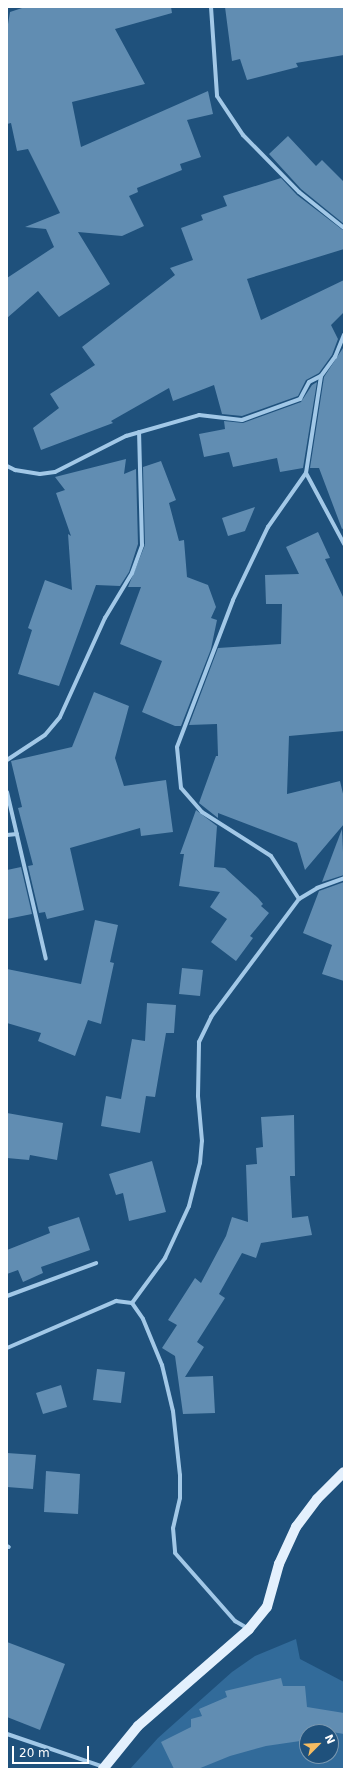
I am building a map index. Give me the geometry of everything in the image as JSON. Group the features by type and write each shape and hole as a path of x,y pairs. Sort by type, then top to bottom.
{"main road":[{"path":"104,1768 138,1726 249,1629 266,1607 279,1564 296,1527 317,1499 344,1472"}],"street":[{"path":"210,7 217,96 249,141 299,192 344,228"},
{"path":"299,899 271,856 202,812 181,788 177,746 236,593 268,527 306,473 321,376 334,357 344,335"},
{"path":"7,466 15,470 40,474 55,472 126,436 199,415 242,420 300,399 309,382 321,376"},
{"path":"7,760 45,735 60,717 105,618 132,574 142,545 138,432"},
{"path":"306,473 344,544"},
{"path":"7,792 46,959"},
{"path":"7,835 17,834"},
{"path":"132,1303 165,1258 189,1206 200,1162 202,1141 198,1096 199,1042 211,1017 299,899 318,888 344,878"},
{"path":"7,1296 96,1263"},
{"path":"7,1348 116,1301 132,1303 143,1319 162,1365 173,1411 180,1475 180,1498 173,1528 175,1553 235,1621 249,1629"},
{"path":"7,1734 104,1768"}],"shaded area":[{"path":"296,1639 300,1659 344,1682 344,1769 130,1769 158,1738 232,1672 255,1656"}],"building":[{"path":"25,7 171,7 172,13 115,29 145,84 72,102 81,147 208,91 213,114 187,120 201,157 180,164 182,170 137,188 138,192 129,196 144,226 122,236 78,232 110,284 59,317 38,291 7,318 7,278 54,247 46,229 25,227 60,213 28,149 17,151 11,123 7,124 7,30 10,12"},
{"path":"225,7 344,7 344,55 296,63 298,67 247,80 240,59 232,61"},
{"path":"288,136 316,166 322,160 344,182 344,224 301,189 269,154"},
{"path":"281,178 297,195 344,231 344,249 247,279 261,320 344,280 344,312 331,325 338,339 332,355 319,373 306,380 298,396 242,416 222,414 214,385 173,401 169,388 111,421 113,423 41,450 33,428 59,408 50,394 95,365 82,347 175,275 170,268 193,260 181,228 203,220 201,215 227,206 223,196"},
{"path":"343,348 344,528 342,529 319,468 310,468 324,377"},
{"path":"317,382 303,468 280,472 277,458 233,467 229,452 204,457 199,434 225,429 224,421 243,423 301,402 312,385"},
{"path":"126,459 124,474 136,469 138,544 129,572 120,586 96,585 59,686 18,674 32,630 28,628 45,580 72,590 68,534 71,536 56,493 65,490 55,477"},
{"path":"161,461 176,500 169,503 179,541 184,540 187,577 208,585 216,607 211,618 217,620 211,649 181,726 175,726 142,712 162,661 120,644 141,587 128,587 145,545 143,467"},
{"path":"255,507 245,531 228,536 222,518"},
{"path":"318,532 330,558 325,559 344,599 344,731 289,736 287,794 340,781 344,798 344,824 305,870 297,843 218,813 218,818 199,803 216,756 218,756 217,724 189,725 218,648 281,644 282,604 266,604 265,575 299,574 286,547"},
{"path":"94,692 129,706 115,758 124,786 166,780 173,832 141,836 140,828 70,848 84,910 47,919 45,912 39,913 28,866 33,865 18,808 22,807 11,761 72,747"},
{"path":"196,810 217,826 214,867 225,868 258,898 263,904 261,906 269,913 250,936 253,938 236,961 211,942 227,919 210,907 220,892 179,886 184,854 180,854"},
{"path":"342,829 344,875 322,882"},
{"path":"21,867 32,914 7,919 7,870"},
{"path":"344,882 344,981 322,974 332,945 303,933 319,891"},
{"path":"95,920 118,925 110,962 114,963 101,1024 88,1020 75,1056 38,1041 41,1033 7,1023 7,969 81,984"},
{"path":"182,968 203,970 200,996 179,994"},
{"path":"147,1003 176,1005 174,1033 166,1033 155,1097 146,1096 140,1133 101,1126 106,1096 121,1099 132,1039 145,1041"},
{"path":"7,1113 63,1123 57,1160 30,1155 29,1160 7,1158"},
{"path":"294,1115 295,1176 290,1176 292,1218 308,1216 312,1235 261,1243 256,1258 242,1253 219,1294 225,1298 197,1342 204,1347 185,1377 213,1376 215,1413 183,1414 175,1356 162,1348 177,1325 168,1320 195,1278 201,1283 226,1236 232,1217 248,1222 246,1165 257,1164 256,1148 263,1147 261,1117"},
{"path":"152,1161 166,1212 129,1221 123,1193 116,1195 109,1174"},
{"path":"79,1217 90,1250 41,1267 43,1273 23,1282 18,1270 7,1274 7,1250 50,1233 48,1227"},
{"path":"97,1369 125,1372 121,1403 93,1400"},
{"path":"61,1385 67,1407 43,1414 36,1393"},
{"path":"7,1453 36,1455 33,1489 7,1487"},
{"path":"46,1471 80,1474 78,1514 44,1512"},
{"path":"7,1642 65,1664 40,1730 7,1717"},
{"path":"281,1678 283,1686 305,1686 307,1707 344,1713 344,1734 339,1733 339,1724 299,1724 299,1741 266,1746 230,1756 198,1769 174,1769 161,1742 191,1727 191,1719 202,1716 199,1709 227,1697 225,1691"}]}
